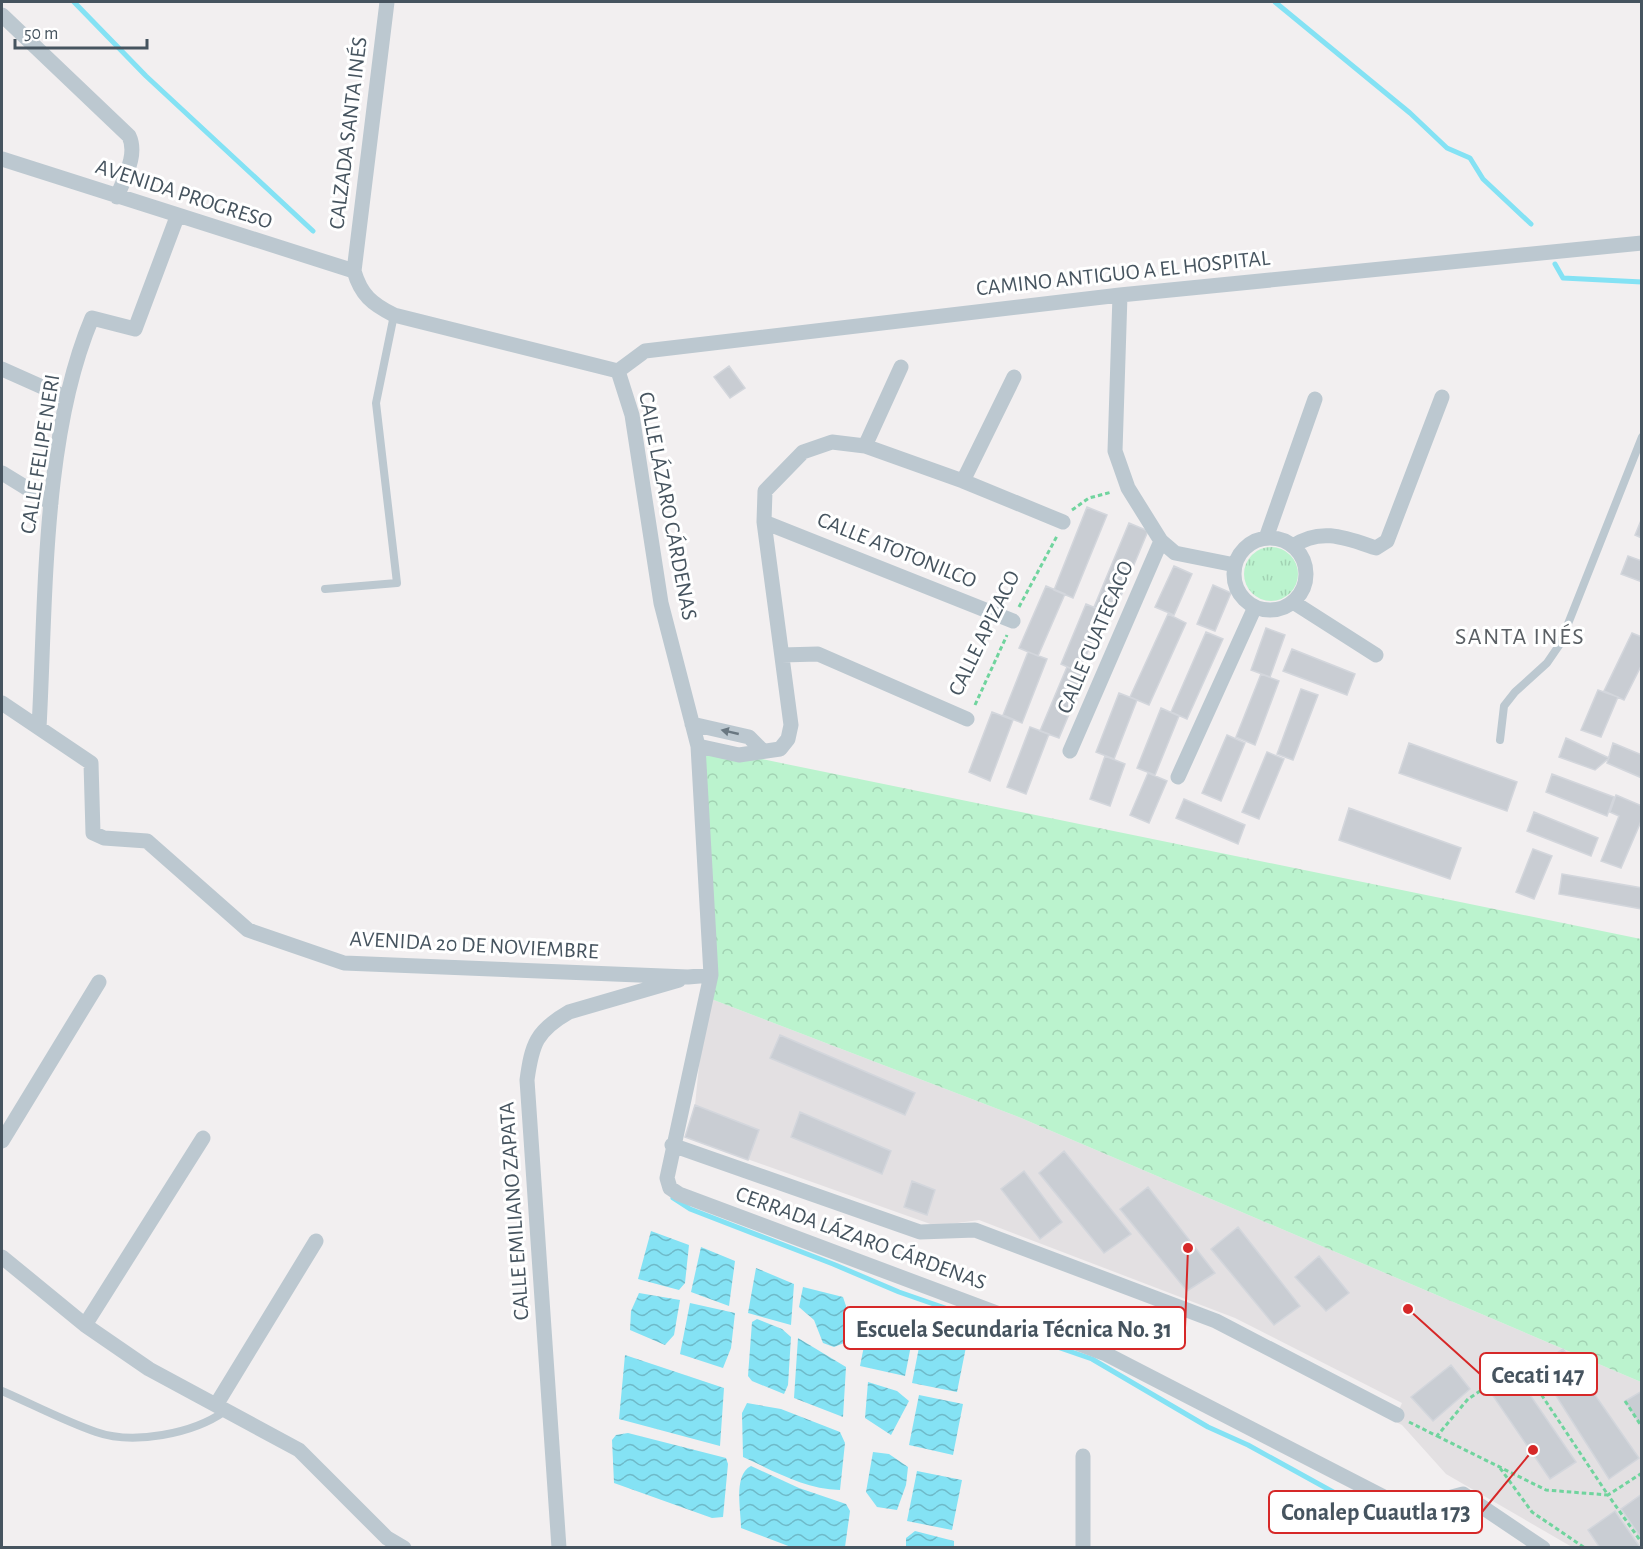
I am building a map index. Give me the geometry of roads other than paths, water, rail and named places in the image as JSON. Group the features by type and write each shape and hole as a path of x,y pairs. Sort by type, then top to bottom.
{"street":[{"name":"CALZADA SANTA INÉS","path":"354,271 387,2"},
{"path":"2,15 129,136 133,144 133,154 117,197"},
{"name":"AVENIDA PROGRESO","path":"2,159 177,217 354,271"},
{"name":"CALLE FELIPE NERI","path":"39,728 51,503 67,398 92,318 135,329 177,217"},
{"name":"CAMINO ANTIGUO A EL HOSPITAL","path":"618,371 645,351 1120,295 1641,243"},
{"name":"CALLE LÁZARO CÁRDENAS","path":"354,271 366,297 394,315 618,371 633,415 661,603 692,724"},
{"path":"1120,295 1115,452 1128,488 1161,541 1175,553 1235,565"},
{"path":"865,446 901,368"},
{"path":"2,369 67,398"},
{"path":"963,481 1014,377"},
{"path":"1293,546 1311,535 1331,536 1376,548 1387,541 1442,397"},
{"path":"1266,538 1315,399"},
{"path":"698,746 739,755 780,749 788,740 791,725 764,522 765,491 803,452 832,442 865,446 963,481 1063,522"},
{"path":"2,473 51,503"},
{"name":"CALLE ATOTONILCO","path":"764,522 1013,621"},
{"path":"1266,538 1285,541 1293,546 1303,558 1306,574 1303,590 1293,602 1275,610 1255,607 1237,589 1235,565 1246,546 1266,538"},
{"name":"CALLE CUATECACO","path":"1070,751 1161,541"},
{"path":"1293,602 1376,654"},
{"path":"1178,777 1255,607"},
{"name":"CALLE APIZACO","path":"782,655 818,654 967,719"},
{"name":"AVENIDA 20 DE NOVIEMBRE","path":"2,703 91,763 93,833 104,838 147,841 248,930 344,963 688,977 711,975"},
{"path":"692,724 749,737 763,751"},
{"name":"CERRADA LÁZARO CÁRDENAS","path":"692,724 698,746 711,975 672,1145 667,1178 670,1188 679,1194 1106,1354 1407,1509 1463,1494 1543,1548"},
{"name":"CALLE EMILIANO ZAPATA","path":"559,1548 527,1080 530,1058 538,1035 553,1021 569,1012 637,994 688,977"},
{"path":"2,1141 99,982"},
{"path":"86,1325 203,1138"},
{"path":"672,1145 920,1232 975,1230 1216,1321 1397,1415"},
{"path":"220,1408 316,1240"},
{"path":"2,1257 86,1325 149,1369 299,1450 387,1538 404,1548"},
{"path":"1083,1456 1083,1548"}],"lane":[{"path":"325,589 397,583 376,403 394,315"},
{"path":"1500,740 1504,706 1515,692 1547,663 1560,644 1641,437"},
{"path":"2,1391 96,1432 119,1437 174,1433 207,1424 220,1408"}],"water":[{"path":"651,1231 689,1245 685,1283 679,1290 638,1279"},
{"path":"701,1247 735,1261 729,1306 691,1292"},
{"path":"756,1268 794,1284 791,1325 748,1313"},
{"path":"803,1287 843,1297 846,1306 844,1343 834,1347 823,1343 814,1320 799,1307"},
{"path":"639,1293 680,1300 674,1335 665,1345 630,1330 631,1311"},
{"path":"690,1303 735,1313 731,1348 723,1368 680,1354"},
{"path":"870,1316 915,1325 905,1376 860,1366"},
{"path":"757,1319 782,1329 791,1337 788,1385 784,1394 752,1381 748,1376 752,1322"},
{"path":"922,1332 967,1342 957,1392 912,1383"},
{"path":"798,1338 846,1367 843,1417 794,1398"},
{"path":"625,1355 724,1388 720,1446 619,1419"},
{"path":"868,1382 897,1391 909,1401 891,1435 865,1418"},
{"path":"919,1395 963,1404 953,1455 909,1445"},
{"path":"747,1403 781,1409 840,1432 845,1443 840,1490 802,1483 743,1457 742,1413"},
{"path":"628,1433 726,1458 728,1464 723,1517 712,1518 614,1483 612,1440 616,1435"},
{"path":"873,1452 889,1454 908,1467 906,1485 897,1510 877,1507 866,1492"},
{"path":"751,1466 799,1488 846,1504 850,1511 845,1547 791,1547 741,1528 740,1485 745,1471"},
{"path":"917,1471 962,1480 952,1530 907,1521"},
{"path":"915,1531 954,1541 954,1547 906,1547 906,1538"}],"waterway":[{"path":"74,2 146,76 313,231"},
{"path":"1275,2 1410,113 1447,148 1470,158 1483,179 1531,224"},
{"path":"1555,264 1563,278 1642,282"},
{"path":"673,1198 690,1209 899,1292 1092,1359 1208,1427 1248,1445 1404,1531"}],"place":[{"name":"Escuela Secundaria Técnica No. 31","path":"1188,1248"},
{"name":"Cecati 147","path":"1408,1309"},
{"name":"Conalep Cuautla 173","path":"1533,1450"}],"district":[{"name":"SANTA INÉS","path":"1520,637"}]}
